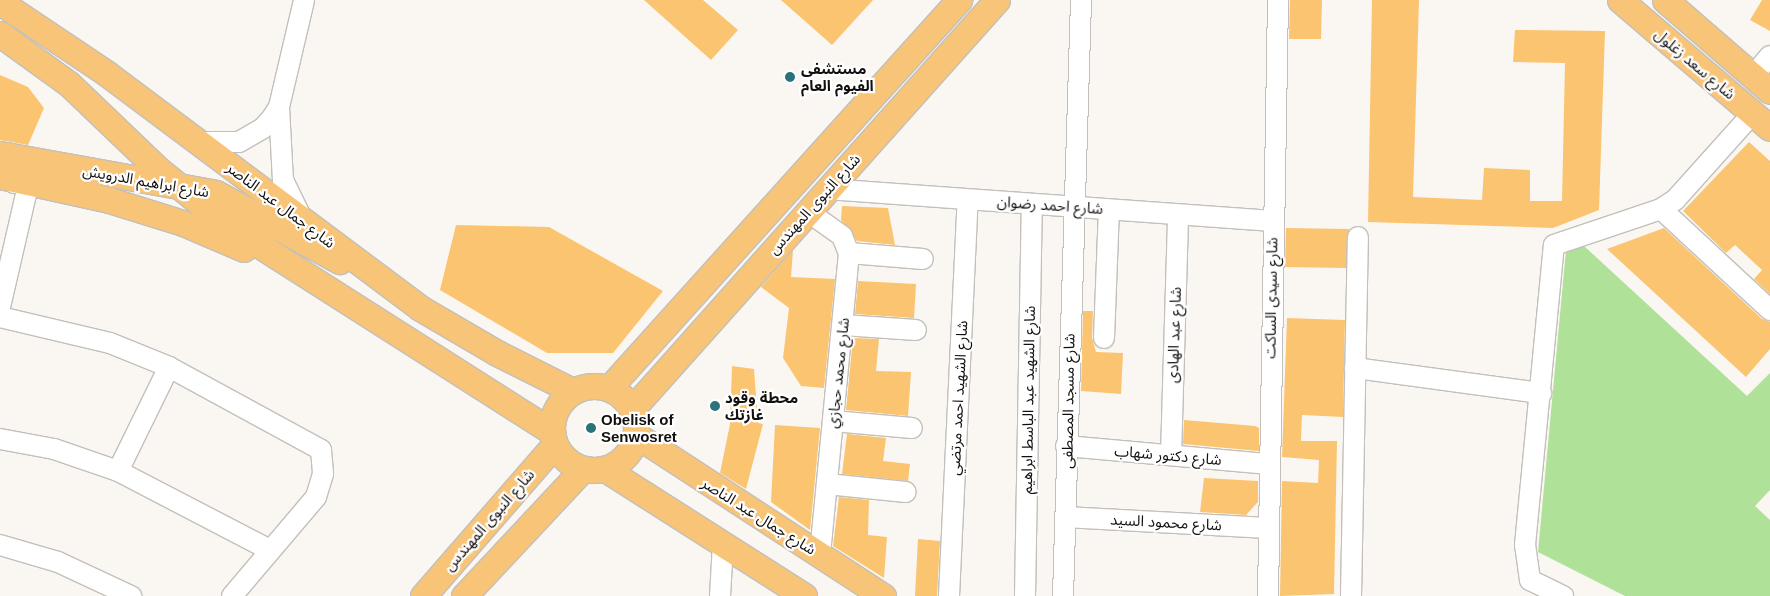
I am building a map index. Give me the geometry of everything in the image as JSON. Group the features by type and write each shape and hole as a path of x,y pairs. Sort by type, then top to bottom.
{"main road":[{"name":"شارع النبوى المهندس","path":"609,388 959,0"},
{"name":"شارع النبوى المهندس","path":"632,409 877,132 997,0"},
{"name":"شارع سعد زغلول","path":"1620,0 1762,121"},
{"name":"شارع سعد زغلول","path":"1665,0 1761,84"},
{"name":"شارع جمال عبد الناصر","path":"0,2 198,142 305,222 365,270 420,308 497,353 573,390"},
{"path":"0,34 69,84 174,184 226,224 403,336 553,438 561,455 594,469 723,544 804,596"},
{"path":"859,111 877,132"},
{"name":"شارع ابراهيم الدرويش","path":"0,154 126,179 174,184 230,198 312,250 365,270"},
{"name":"شارع ابراهيم الدرويش","path":"0,176 28,181 183,223 311,278"},
{"path":"403,336 419,326 420,308"},
{"path":"553,438 557,408 573,390 591,385 609,388 632,409 636,435 626,457 594,469"},
{"name":"شارع جمال عبد الناصر","path":"636,435 883,596"},
{"name":"شارع النبوى المهندس","path":"423,596 553,438"},
{"name":"شارع النبوى المهندس","path":"464,596 594,469"}],"street":[{"path":"304,0 279,107 283,180 305,222"},
{"name":"شارع مسجد المصطفى","path":"1063,596 1073,207 1081,0"},
{"name":"شارع سيدى الساكت","path":"1268,596 1278,0"},
{"path":"1761,84 1770,56"},
{"path":"198,142 226,145 246,139 263,128 279,107"},
{"path":"1563,596 1527,588 1526,545 1554,245 1661,209 1676,200 1762,121"},
{"path":"0,307 28,181"},
{"name":"شارع ابراهيم الدرويش","path":"0,185 28,181"},
{"name":"شارع احمد رضوان","path":"827,190 1273,221"},
{"name":"شارع الشهيد احمد مرتضي","path":"949,596 968,200"},
{"name":"شارع الشهيد عبد الباسط ابراهيم","path":"1025,596 1032,204"},
{"path":"1661,209 1770,310"},
{"path":"1104,338 1109,210"},
{"path":"807,211 842,236 849,253 923,259"},
{"name":"شارع عبد الهادى","path":"1171,455 1178,215"},
{"path":"1351,596 1358,237"},
{"name":"شارع محمد حجازي","path":"820,555 849,253"},
{"path":"0,316 110,343 169,367 321,450 323,474 316,497 232,596"},
{"path":"843,325 916,330"},
{"path":"118,470 169,367"},
{"path":"1355,368 1541,392"},
{"path":"834,421 912,428"},
{"path":"0,439 54,449 118,470 270,550"},
{"name":"شارع دكتور شهاب","path":"1066,446 1269,464"},
{"path":"827,484 906,492"},
{"name":"شارع محمود السيد","path":"1065,517 1268,528"},
{"path":"720,596 723,544"},
{"path":"0,545 58,562 131,596"}],"green space":[{"path":"1584,246 1747,396 1770,373 1770,490 1755,506 1770,520 1770,596 1625,596 1538,552 1566,250"}],"building":[{"path":"644,0 703,0 738,30 711,60"},
{"path":"781,0 873,0 832,45"},
{"path":"1290,0 1322,0 1321,39 1289,39"},
{"path":"1372,0 1419,0 1413,197 1482,200 1484,168 1530,170 1530,201 1562,201 1565,63 1513,62 1515,30 1605,31 1599,210 1553,228 1368,222"},
{"path":"1762,0 1770,0 1770,31 1750,20"},
{"path":"0,75 28,87 44,108 28,145 0,140"},
{"path":"1749,142 1770,161 1770,294 1754,279 1762,270 1735,245 1726,253 1683,211"},
{"path":"842,206 888,208 895,245 857,241 841,220"},
{"path":"456,225 549,227 663,291 613,353 547,353 440,290"},
{"path":"1286,228 1349,229 1346,268 1285,267"},
{"path":"1664,228 1762,319 1770,322 1770,349 1746,377 1607,249"},
{"path":"793,250 791,277 835,279 824,388 801,386 783,358 789,308 761,287"},
{"path":"858,281 916,284 914,318 855,314"},
{"path":"1083,311 1093,311 1092,338 1096,352 1123,353 1121,394 1081,391"},
{"path":"1287,318 1345,320 1343,417 1302,415 1301,441 1337,441 1334,594 1280,596 1282,481 1318,483 1319,460 1282,457"},
{"path":"853,338 879,339 876,371 911,372 908,416 846,410"},
{"path":"732,366 754,369 758,423 763,424 746,489 720,473 730,424"},
{"path":"1184,420 1255,426 1259,428 1259,451 1183,444"},
{"path":"775,425 820,428 810,530 771,502"},
{"path":"847,434 886,438 883,461 910,464 908,481 842,474"},
{"path":"1204,478 1258,481 1258,502 1246,515 1200,512"},
{"path":"839,497 869,500 868,535 887,537 884,578 833,546"},
{"path":"918,539 940,541 937,596 915,596"}],"place":[{"name":"مستشفى الفيوم العام","path":"790,77"},
{"name":"محطة وقود غازتك","path":"715,406"},
{"name":"Obelisk of Senwosret","path":"591,428"}]}
